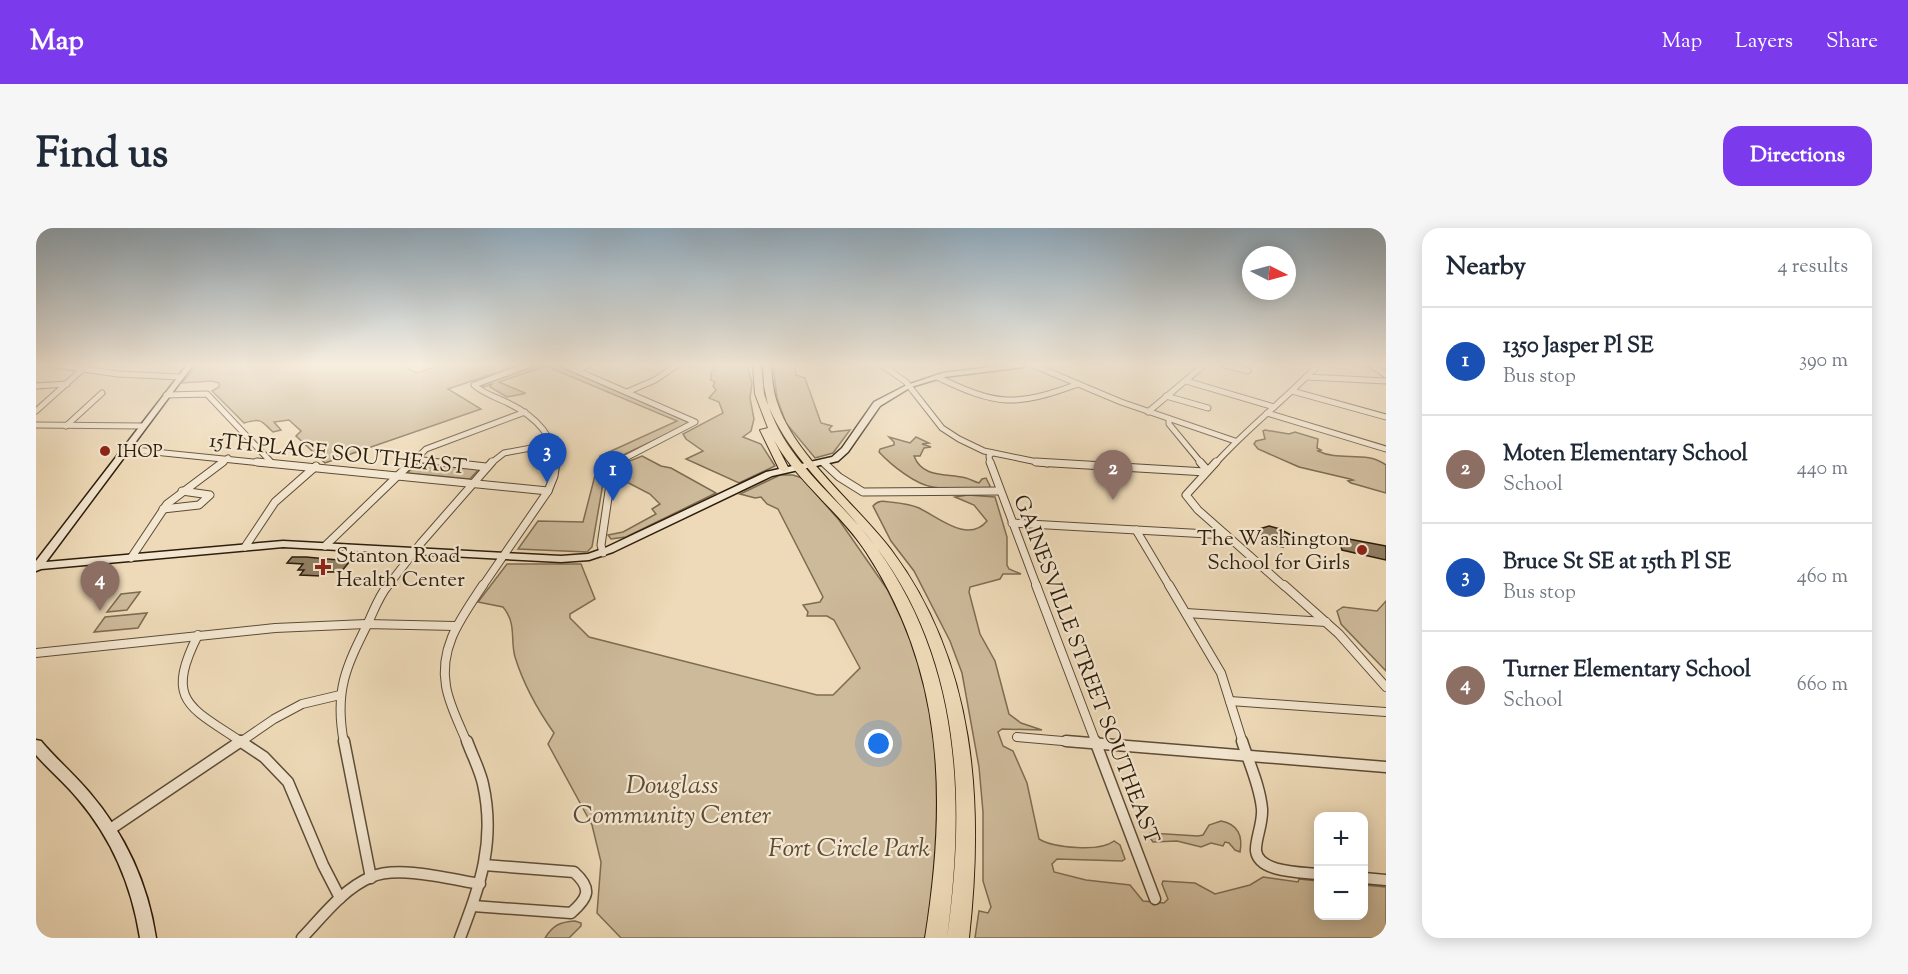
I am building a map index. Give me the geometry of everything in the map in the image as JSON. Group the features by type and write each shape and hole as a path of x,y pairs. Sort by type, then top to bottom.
{"highway":[{"path":"761,398 766,435 858,532 883,568 908,610 929,670 942,729 948,784 948,846 936,938"},
{"path":"771,398 777,419 790,440 798,467 862,521 901,573 927,621 945,670 959,730 967,801 966,862 958,938"}],"street":[{"path":"36,411 51,398"},
{"path":"66,427 97,398"},
{"path":"36,567 164,398"},
{"path":"211,398 272,463"},
{"path":"460,938 480,884 488,837 483,782 446,688 443,670 448,640 455,626 548,491 555,470 553,444 542,427 525,412 497,398"},
{"path":"603,553 601,545 612,467 618,460 695,423 693,420 641,398"},
{"path":"36,567 283,544 582,558 603,553 763,476 824,463 843,453 877,404 887,398"},
{"path":"918,398 940,427 962,441 992,453 1050,464 1206,471"},
{"path":"980,398 1008,403 1037,398"},
{"path":"1113,398 1235,441"},
{"path":"1148,412 1164,398"},
{"path":"1173,398 1208,408"},
{"path":"1244,398 1274,407"},
{"path":"1284,398 1235,441 1206,471 1186,494 1186,497 1346,640 1386,687"},
{"path":"1318,398 1386,417"},
{"path":"325,546 415,459 433,445 525,412"},
{"path":"1267,413 1386,449"},
{"path":"1169,419 1170,426 1206,471"},
{"path":"36,425 142,426"},
{"path":"371,878 340,723 340,695 346,667 385,590 415,550 486,467 504,453 553,444"},
{"name":"15TH PLACE SOUTHEAST","path":"125,449 317,465 397,476 548,491"},
{"name":"GAINESVILLE STREET SOUTHEAST","path":"992,453 989,460 1000,491 1155,899"},
{"path":"131,558 163,509 182,491 228,458"},
{"path":"415,459 486,467"},
{"path":"824,463 857,490 870,492 1000,491"},
{"path":"245,547 268,510 317,465"},
{"path":"163,509 199,505 210,495 182,491"},
{"path":"1012,523 1226,535"},
{"path":"1136,530 1214,660 1230,700 1257,788 1262,815 1256,852 1260,859 1270,867 1314,873"},
{"path":"1186,613 1326,622"},
{"path":"36,652 275,628 366,624 455,626"},
{"path":"198,635 185,660 181,677 183,695 190,707 264,758 288,782 323,865 340,898"},
{"path":"108,830 238,741 302,704 340,695"},
{"path":"1230,700 1386,712"},
{"path":"1017,737 1386,767"},
{"path":"36,746 50,763 84,795 108,830 132,876 148,938"},
{"path":"473,906 572,913 585,902 588,893 583,879 574,872 484,865"},
{"path":"302,938 340,898 382,873 480,884"},
{"path":"1368,878 1386,880"}],"green space":[{"path":"219,398 463,398 481,409 325,463 296,436 301,431 289,420 274,422 281,430 273,432 259,421 244,423"},
{"path":"623,398 633,398 691,423 610,461 606,466 592,547 587,552 518,549 538,521 583,522 600,456 677,421"},
{"path":"709,398 750,398 754,419 751,431 743,437 761,444 775,466 739,483 686,459 703,451 686,439 683,434 723,413 719,402"},
{"path":"777,398 812,398 821,423 832,426 829,429 831,432 850,430 833,453 815,458 786,423"},
{"path":"1263,431 1289,434 1295,432 1318,439 1317,448 1321,450 1318,451 1326,454 1370,458 1386,465 1386,493 1351,483 1348,481 1353,480 1350,479 1299,467 1258,449 1254,444 1256,441 1265,439"},
{"path":"889,437 910,443 916,437 929,443 922,444 931,447 924,448 920,456 914,456 918,463 929,472 966,478 979,483 986,478 990,486 989,488 946,488 919,483 879,452 880,449 894,445"},
{"path":"642,456 661,466 671,468 716,493 626,537 611,539 608,535 623,532 656,514 652,509 660,504 650,494 619,478 622,464"},
{"path":"418,463 479,469 470,479 407,473"},
{"path":"780,475 802,478 839,520 887,589 919,655 938,739 937,883 925,938 621,938 597,913 601,862 592,825 548,744 554,733 532,697 519,668 515,657 510,619 503,607 478,602 507,564 581,564 595,599 570,614 570,618 589,637 817,695 833,695 860,668 834,620 827,616 807,616 808,612 803,605 820,602 823,597 778,509 767,504 761,497 755,498 740,494"},
{"path":"968,495 995,497 1007,537 1007,565 1009,569 1021,574 1003,574 1000,579 970,587 969,592 980,634 995,661 1009,714 1021,723 1042,730 1002,729 998,732 1003,746 1013,751 1027,783 1039,839 1055,845 1088,848 1114,841 1120,845 1125,859 1122,861 1057,859 1052,864 1054,872 1086,880 1130,885 1143,901 1164,903 1168,899 1163,881 1195,883 1215,894 1250,885 1263,877 1298,882 1299,879 1314,881 1314,920 1368,920 1368,885 1386,887 1386,938 975,938 979,911 988,913 991,907 983,881 983,812 979,767 962,673 950,641 914,571 891,541 873,506 883,501 909,505 962,529 971,530 987,521 974,505 955,497"},
{"path":"140,592 127,610 107,612 121,594"},
{"path":"1386,601 1386,671 1341,624 1337,611 1343,607 1377,611"},
{"path":"147,613 138,628 94,632 105,617"},
{"path":"1221,821 1232,825 1238,832 1241,841 1240,852 1225,842 1223,846 1211,843 1201,847 1177,841 1153,842 1148,835 1150,833 1198,836 1203,835 1209,825"},
{"path":"575,921 581,923 581,926 569,938 545,938 557,925"}],"building":[{"path":"1269,526 1298,539 1282,543 1283,547 1274,545 1260,534 1259,529"},
{"name":"The Washington School for Girls","path":"1338,537 1386,546 1386,560 1342,550"},
{"name":"Stanton Road Health Center","path":"292,557 350,561 341,572 325,572 321,576 300,575 304,570 298,570 303,564 287,563"}],"place":[{"name":"IHOP","path":"105,451"},
{"name":"Bruce St SE at 15th Pl SE","path":"547,483"},
{"name":"Moten Elementary School","path":"1113,500"},
{"name":"1350 Jasper Pl SE","path":"613,501"},
{"name":"The Washington School for Girls","path":"1362,550"},
{"name":"Stanton Road Health Center","path":"323,567"},
{"name":"Turner Elementary School","path":"100,611"}],"park label":[{"name":"Douglass Community Center","path":"672,799"},
{"name":"Fort Circle Park","path":"849,847"}]}
